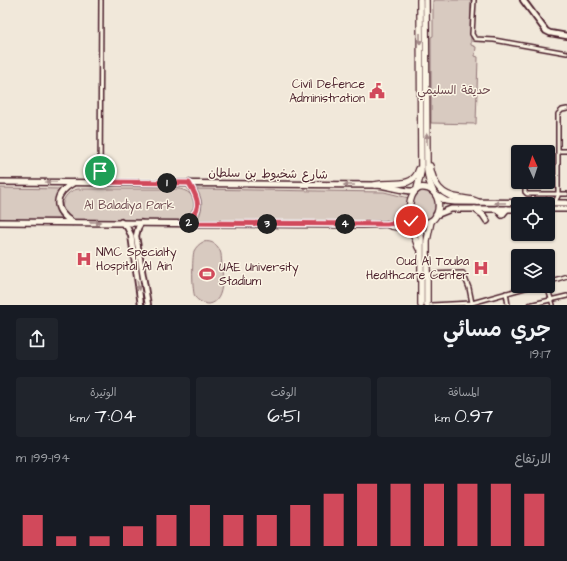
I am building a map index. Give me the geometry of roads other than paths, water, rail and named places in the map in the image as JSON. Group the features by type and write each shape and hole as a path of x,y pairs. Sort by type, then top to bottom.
{"highway":[{"path":"420,0 421,163 420,179 416,190 411,197 410,205 412,215 417,221 420,233 421,305"},
{"path":"426,0 427,174 438,205 436,215 431,221 427,241 427,305"},
{"path":"427,154 433,179 439,189 452,197 478,202"},
{"path":"375,185 385,183 402,184 410,182 417,175 421,163"},
{"path":"416,190 424,187 434,193"},
{"path":"417,221 423,223 431,221"},
{"path":"387,224 392,227 404,228 410,231 416,238 421,253"}],"main road":[{"path":"523,0 546,31 567,36"},
{"name":"شارع شخبوط بن سلطان","path":"0,182 375,185 386,186 404,191 416,190"},
{"path":"72,222 61,214 58,208 58,202 62,190 74,182"},
{"path":"182,223 194,215 198,205 197,197 189,183"},
{"path":"434,193 446,201 451,202 511,202"},
{"path":"555,209 567,208"},
{"path":"436,215 451,209 511,209"},
{"path":"475,209 487,221"},
{"path":"0,222 387,224 417,221"},
{"path":"121,222 129,231 141,305"},
{"path":"141,223 136,234 148,305"},
{"path":"133,251 136,252 138,266 142,270"}],"street":[{"path":"100,182 101,0"},
{"path":"474,0 472,34 475,38 567,53"},
{"path":"555,201 558,195 558,114 562,110 567,110"},
{"path":"559,151 567,151"},
{"path":"525,189 527,194 567,194"},
{"path":"558,195 565,203"},
{"path":"427,274 463,273 469,288 472,302"},
{"path":"555,280 567,276"},
{"path":"427,298 433,305 472,302 511,292"},
{"path":"506,293 508,305"},
{"path":"549,293 552,305"},
{"path":"529,305 567,296"}],"place":[{"name":"Civil Defence Administration","path":"377,91"},
{"name":"NMC Specialty Hospital Al Ain","path":"84,259"},
{"name":"Oud Al Touba Healthcare Center","path":"481,268"},
{"name":"UAE University Stadium","path":"207,274"}],"park label":[{"name":"حديقة السليمي","path":"454,90"},
{"name":"Al Baladiya Park","path":"129,205"}]}
